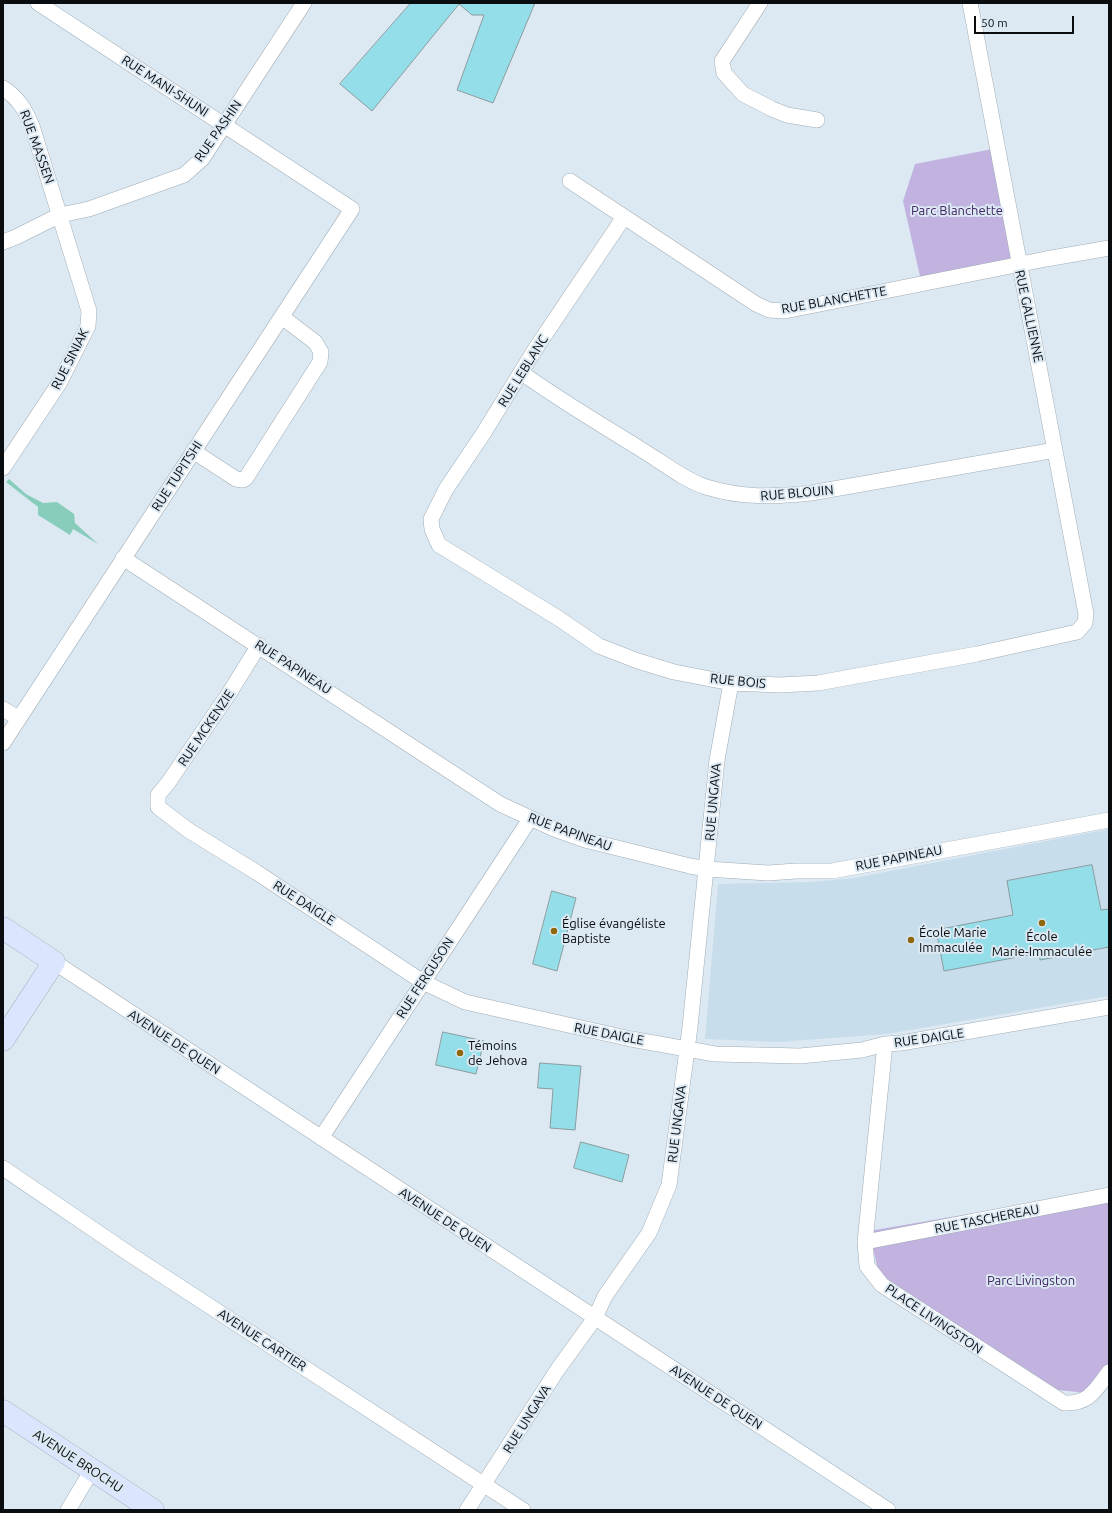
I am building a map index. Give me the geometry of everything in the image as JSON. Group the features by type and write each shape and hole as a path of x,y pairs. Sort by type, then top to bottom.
{"street":[{"name":"RUE MANI-SHUNI","path":"38,3 352,209"},
{"path":"760,3 722,61 724,73 743,94 772,109 787,115 817,120"},
{"name":"RUE GALLIENNE","path":"970,3 1018,265 1086,614 1085,622 1081,627"},
{"name":"RUE PASHIN","path":"3,242 60,215 95,207 184,175 202,159 302,4"},
{"name":"RUE MASSEN","path":"3,88 15,96 25,108 60,215"},
{"name":"RUE BLANCHETTE","path":"570,181 756,304 769,310 785,312 1046,259 1109,248"},
{"name":"RUE TUPITSHI","path":"3,743 352,209"},
{"name":"RUE SINIAK","path":"3,468 60,382 88,326 89,311 60,215"},
{"name":"RUE LEBLANC","path":"432,529 431,520 446,489 522,373 536,348 624,216"},
{"path":"193,451 236,478 243,480 246,478 320,362 322,352 315,342 282,317"},
{"name":"RUE BLOUIN","path":"522,373 559,399 676,471 705,487 753,497 779,497 811,493 1055,450"},
{"name":"RUE BOIS","path":"432,529 439,544 558,618 599,646 667,670 731,683 780,685 818,683 1061,637 1077,632 1081,627"},
{"name":"RUE PAPINEAU","path":"124,558 500,804 530,819 585,840 627,852 707,869 768,873 796,870 832,870 1109,820"},
{"name":"RUE MCKENZIE","path":"162,810 158,807 158,795 168,783 226,698 259,645"},
{"name":"RUE UNGAVA","path":"467,1510 558,1369 595,1318 605,1296 649,1232 669,1185 688,1048 717,760 731,683"},
{"path":"3,709 18,718"},
{"name":"RUE DAIGLE","path":"162,810 188,830 275,884 423,982 465,1002 631,1039 715,1054 800,1056 862,1050 885,1044 901,1044 1109,1007"},
{"name":"RUE FERGUSON","path":"321,1138 530,819"},
{"name":"AVENUE DE QUEN","path":"3,928 888,1510"},
{"path":"3,1040 54,962"},
{"name":"PLACE LIVINGSTON","path":"885,1044 865,1242 867,1266 882,1285 1064,1403 1076,1404 1085,1400 1092,1394 1109,1372"},
{"name":"AVENUE CARTIER","path":"3,1168 130,1255 523,1510"},
{"name":"RUE TASCHEREAU","path":"865,1242 1109,1195"},
{"name":"AVENUE BROCHU","path":"3,1411 153,1510"},
{"path":"68,1510 92,1470"}],"shaded area":[{"path":"9,479 26,494 43,503 57,502 74,514 75,523 98,544 73,529 70,535 38,515 38,507 6,482"},
{"name":"École Marie Immaculée","path":"1109,829 1109,996 887,1034 779,1042 705,1039 718,884 811,882 854,878"}],"green space":[{"name":"Parc Blanchette","path":"998,148 1019,269 922,285 903,201 915,164"},
{"name":"Parc Livingston","path":"1109,1190 1109,1369 1087,1393 1058,1390 879,1274 869,1231"}],"building":[{"path":"411,3 535,3 493,103 457,90 484,15 472,15 459,4 372,111 340,84"},
{"name":"École Marie-Immaculée","path":"1092,865 1101,910 1109,909 1109,947 1040,960 1039,953 944,971 936,930 1013,915 1007,881"},
{"name":"Église évangéliste Baptiste","path":"552,891 576,898 557,971 533,964"},
{"name":"Témoins de Jehova","path":"443,1032 484,1041 476,1074 436,1065"},
{"path":"540,1063 581,1066 575,1130 550,1128 553,1089 538,1088"},
{"path":"581,1142 629,1155 622,1182 574,1168"}],"place":[{"name":"École Marie-Immaculée","path":"1042,923"},
{"name":"Église évangéliste Baptiste","path":"554,931"},
{"name":"École Marie Immaculée","path":"911,940"},
{"name":"Témoins de Jehova","path":"460,1053"}]}
